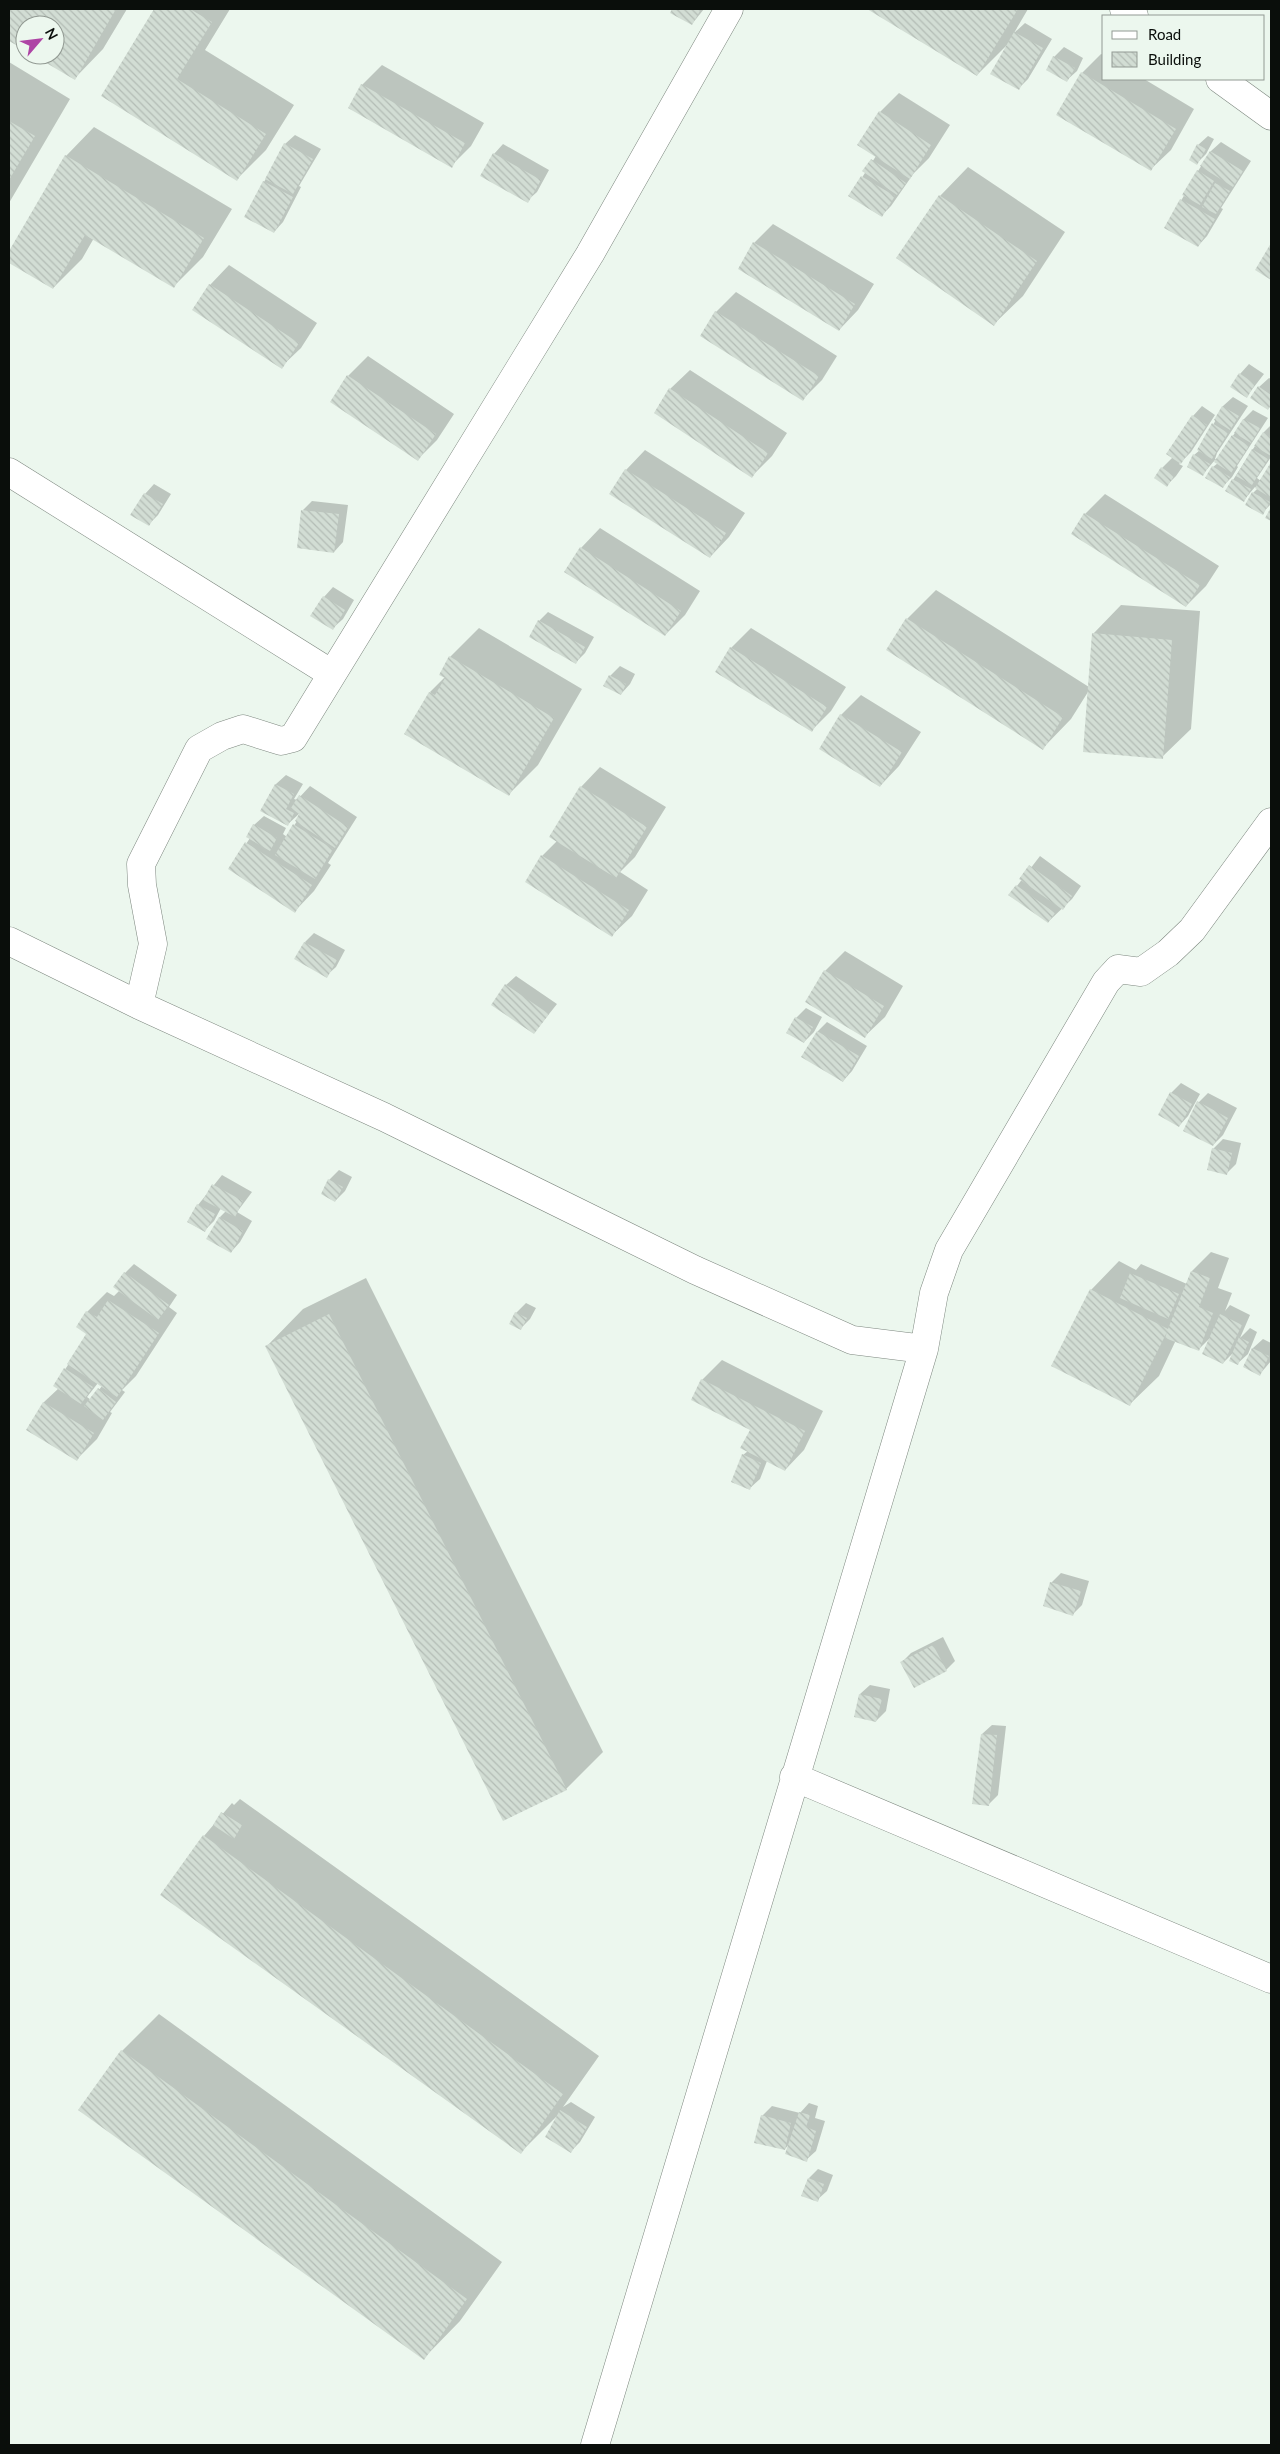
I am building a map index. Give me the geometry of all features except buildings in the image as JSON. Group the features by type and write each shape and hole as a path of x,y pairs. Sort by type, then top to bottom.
{"street":[{"path":"139,1005 153,944 142,885 141,864 199,749 222,736 243,729 281,741 293,738 590,254 729,9"},
{"path":"1221,80 1271,116"},
{"path":"9,472 332,674"},
{"path":"595,2445 924,1349 934,1294 948,1250 1106,982 1118,969 1141,972 1180,942 1192,930 1271,822"},
{"path":"9,941 139,1005 384,1118 694,1270 852,1340 924,1349"},
{"path":"794,1777 1271,1979"}]}
